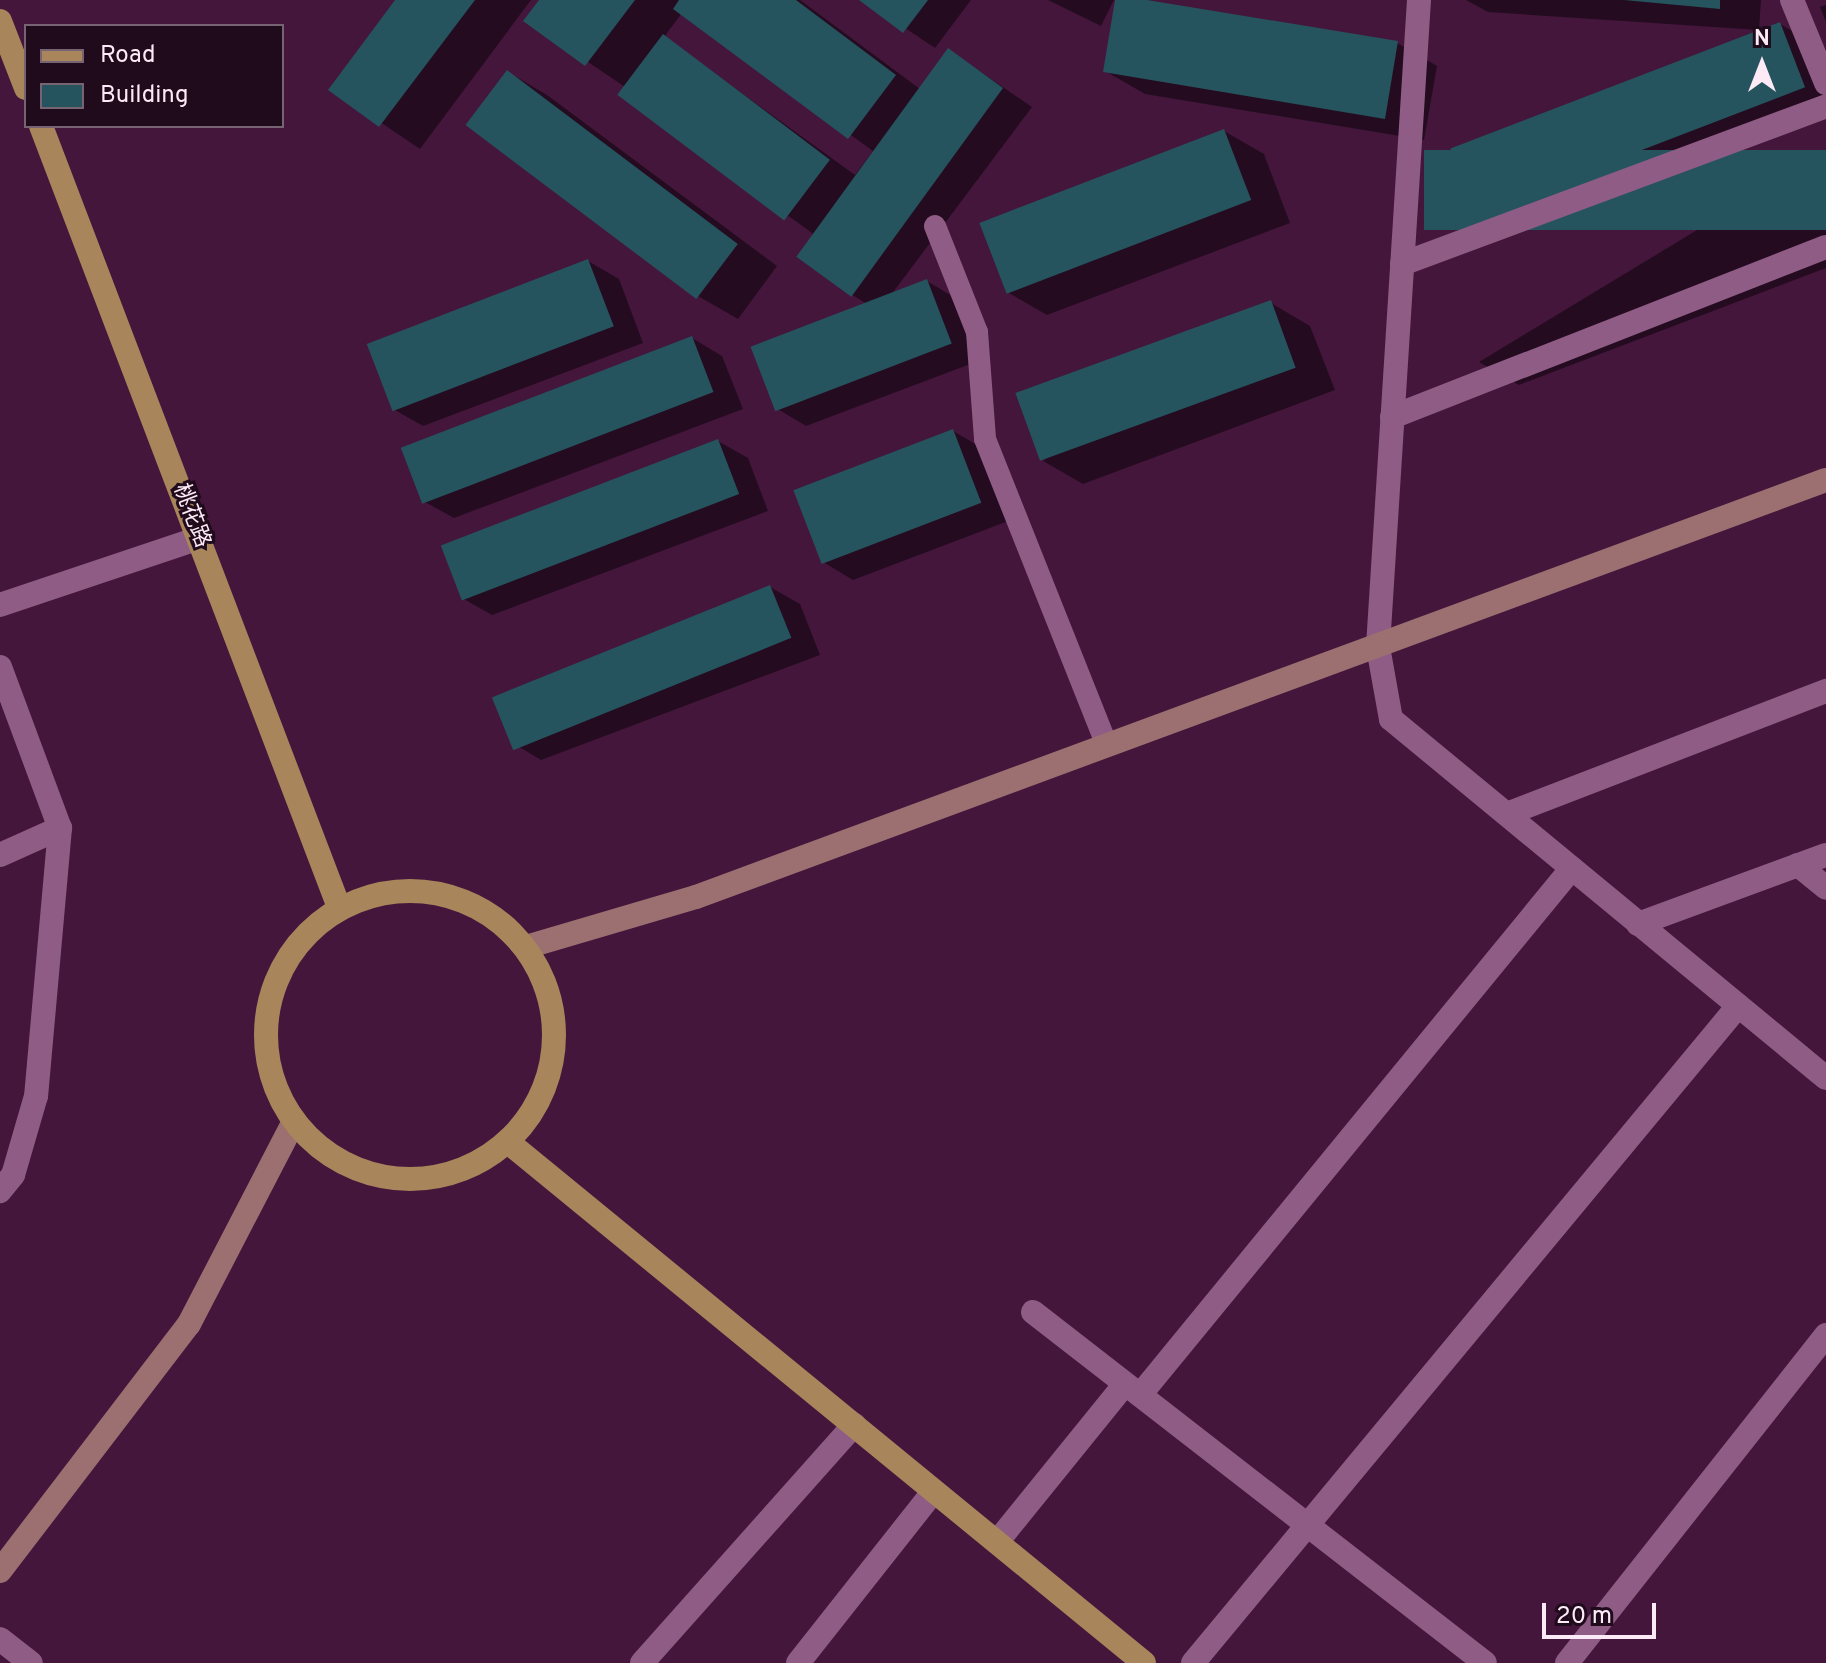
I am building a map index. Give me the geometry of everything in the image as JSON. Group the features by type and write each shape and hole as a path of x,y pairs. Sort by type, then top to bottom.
{"main road":[{"path":"0,21 24,83"},
{"name":"桃花路","path":"42,128 339,907"},
{"path":"427,890 489,913 526,947 549,990 555,1040 539,1102 508,1142 484,1160 436,1178 386,1178 330,1157 293,1123 264,1057 266,1006 299,939 339,907 376,893 427,890"},
{"path":"508,1142 1144,1663"}],"street":[{"path":"1419,0 1378,647 1391,719 1826,1078"},
{"path":"1792,0 1826,83"},
{"path":"1402,264 1826,106"},
{"path":"1392,417 1826,247"},
{"path":"526,947 696,897 1826,480"},
{"path":"0,605 199,538"},
{"path":"0,667 60,828 36,1096 4,1177"},
{"path":"1507,814 1826,691"},
{"path":"0,855 60,828"},
{"path":"1638,924 1826,855"},
{"path":"1798,865 1826,888"},
{"path":"997,1542 1132,1389 1572,868"},
{"path":"1193,1663 1738,1006"},
{"path":"0,1571 189,1324 293,1123"},
{"path":"1033,1312 1485,1663"},
{"path":"1567,1663 1826,1335"},
{"path":"642,1663 854,1425"},
{"path":"798,1663 934,1491"},
{"path":"0,1639 31,1663"}],"lane":[{"path":"935,226 977,332 985,439 1107,746"}],"building":[{"path":"395,0 475,0 379,127 328,90"},
{"path":"539,0 635,0 585,66 523,21"},
{"path":"679,0 796,0 896,75 848,139 673,9"},
{"path":"859,0 928,0 903,33"},
{"path":"1115,0 1147,0 1398,41 1385,119 1103,72"},
{"path":"1624,0 1720,0 1720,9"},
{"path":"1780,22 1805,87 1476,214 1450,149"},
{"path":"663,34 830,160 784,220 617,95"},
{"path":"948,48 1003,88 851,297 796,257"},
{"path":"507,70 738,244 696,299 465,125"},
{"path":"1224,129 1251,200 1007,294 979,223"},
{"path":"1424,150 1826,150 1826,230 1424,230"},
{"path":"588,259 614,326 393,411 367,344"},
{"path":"927,279 952,343 775,411 751,347"},
{"path":"1271,300 1296,368 1040,461 1015,393"},
{"path":"692,336 714,392 422,504 401,448"},
{"path":"953,429 981,503 822,564 793,490"},
{"path":"718,439 739,494 462,601 441,545"},
{"path":"770,585 791,638 513,750 492,697"}]}
